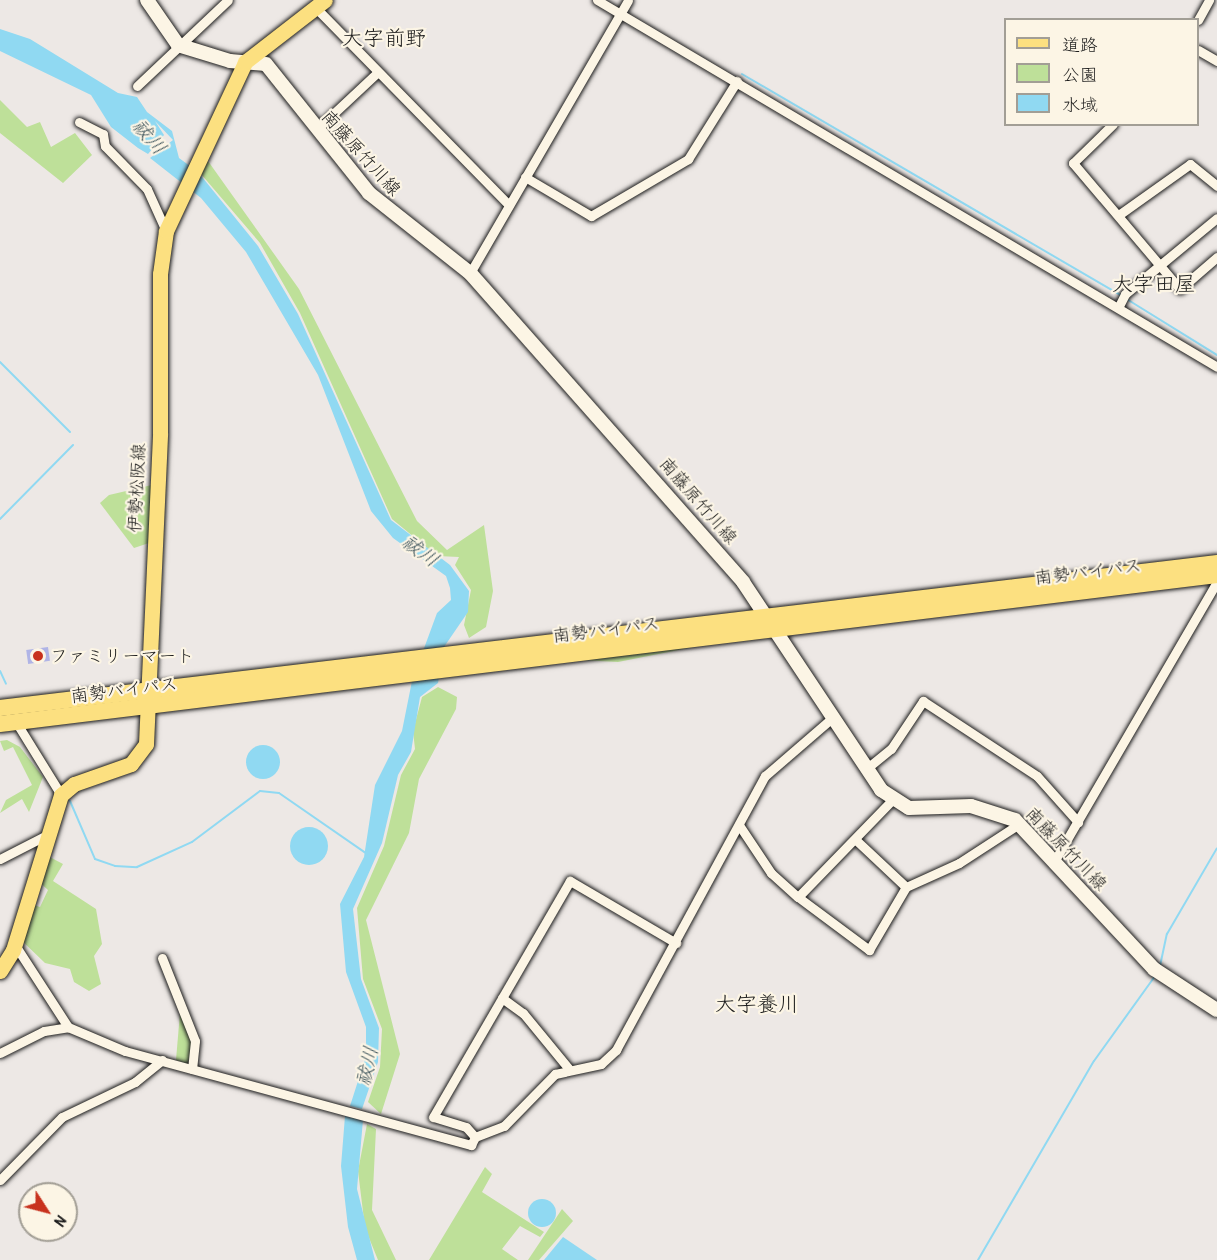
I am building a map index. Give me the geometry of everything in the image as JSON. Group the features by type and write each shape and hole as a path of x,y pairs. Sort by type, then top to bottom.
{"highway":[{"name":"南勢バイパス","path":"8,723 146,699 495,656 765,616 1217,563"},
{"name":"南勢バイパス","path":"495,656 776,629 1217,574"},
{"name":"南勢バイパス","path":"2,705 146,699"}],"main road":[{"path":"147,0 178,45"},
{"name":"伊勢松阪線","path":"61,795 74,784 137,759 146,744 146,699 160,433 160,274 166,231 198,158 245,62 320,3"},
{"name":"南藤原竹川線","path":"178,45 245,62 260,62 272,70 375,199 470,273 697,526 776,629 866,769 892,800 926,811 988,808 1019,824 1157,971 1217,1010"},
{"path":"0,971 15,945 45,836 61,795"}],"street":[{"path":"137,86 228,0"},
{"path":"597,0 1122,300 1217,367"},
{"path":"470,273 628,0"},
{"path":"1198,18 1209,0"},
{"path":"320,3 378,72 509,205"},
{"path":"1199,51 1217,61"},
{"path":"317,129 378,72"},
{"path":"525,177 591,216 688,159 737,81"},
{"path":"79,122 103,134 105,146 147,189 166,231"},
{"path":"1111,126 1073,163 1120,214 1180,289 1217,258"},
{"path":"1120,214 1190,164 1217,186"},
{"path":"1122,300 1159,263 1217,218"},
{"path":"1055,860 1217,582"},
{"path":"866,769 891,749 923,701 1037,776 1078,822"},
{"path":"0,1053 44,1031 68,1028 192,1069 471,1145 475,1137 504,1126 555,1074 601,1064 616,1050 770,768 832,718"},
{"path":"8,723 61,795"},
{"path":"798,897 857,841 892,800"},
{"path":"739,825 771,873 798,897 869,950 906,887 951,867 1019,824"},
{"path":"0,859 45,836"},
{"path":"857,841 906,887"},
{"path":"475,1137 466,1127 433,1117 570,881 676,943"},
{"path":"15,945 68,1028"},
{"path":"162,958 195,1041 192,1069"},
{"path":"502,998 523,1013 569,1070"},
{"path":"0,1180 62,1117 135,1082 162,1060"}],"green space":[{"path":"0,100 27,127 40,122 51,147 75,133 92,155 63,183 0,133"},
{"path":"208,161 299,289 417,521 447,550 484,525 493,591 486,627 469,638 464,625 471,590 455,565 459,557 437,556 392,519 300,313 260,243 201,174"},
{"path":"152,485 149,543 134,548 100,503 109,495"},
{"path":"694,647 618,662 580,660"},
{"path":"438,687 457,697 456,709 419,779 409,833 366,920 400,1054 381,1114 368,1102 380,1067 382,1029 363,979 357,908 384,846 401,775 415,749 413,731 422,697"},
{"path":"7,740 20,747 43,777 29,812 22,799 0,813 6,800 32,785 13,747 4,751 0,741"},
{"path":"44,854 63,864 53,881 96,909 102,944 94,956 101,984 89,991 74,982 70,969 45,963 19,938 28,903 40,907 48,890 36,879"},
{"path":"180,1013 192,1042 188,1064 176,1060"},
{"path":"367,1124 376,1129 372,1210 396,1260 378,1260 365,1228 358,1171"},
{"path":"485,1167 492,1174 482,1192 544,1232 540,1237 520,1226 502,1249 518,1260 429,1260"},
{"path":"562,1209 573,1221 539,1260 528,1260"}],"water":[{"name":"祓川","path":"0,29 30,39 118,93 137,97 147,112 172,131 179,158 198,172 258,246 298,314 391,520 450,565 469,591 468,612 444,647 438,683 420,697 411,752 398,775 382,843 353,909 361,979 379,1028 378,1062 362,1109 350,1106 366,1056 366,1027 346,972 340,904 364,857 375,785 402,731 412,681 437,613 451,600 446,576 393,538 371,511 318,375 246,252 201,198 150,158 173,140 155,121 164,135 148,154 138,148 111,127 91,95 0,51"},
{"path":"263,745 275,750 280,762 275,774 263,779 251,774 246,762 251,750"},
{"path":"309,827 322,833 328,846 322,859 309,865 296,859 290,846 296,833"},
{"path":"345,1116 363,1120 357,1189 375,1260 357,1260 348,1227 341,1166"},
{"path":"542,1199 552,1203 556,1213 552,1223 542,1227 532,1223 528,1213 532,1203"},
{"path":"563,1237 597,1260 544,1260"}],"building":[{"name":"ファミリーマート","path":"48,647 50,661 28,664 26,650"}],"waterway":[{"path":"742,74 1120,295"},
{"path":"1125,298 1217,355"},
{"path":"0,362 70,432"},
{"path":"0,519 73,445"},
{"path":"0,671 6,684"},
{"path":"70,801 95,859 115,866 137,867 192,842 260,791 279,793 367,854"},
{"path":"1160,966 1167,934 1217,848"},
{"path":"978,1260 1094,1061 1155,976"}],"place":[{"name":"ファミリーマート","path":"38,656"}],"district":[{"name":"大字前野","path":"384,38"},
{"name":"大字田屋","path":"1154,284"},
{"name":"大字養川","path":"757,1004"}]}
